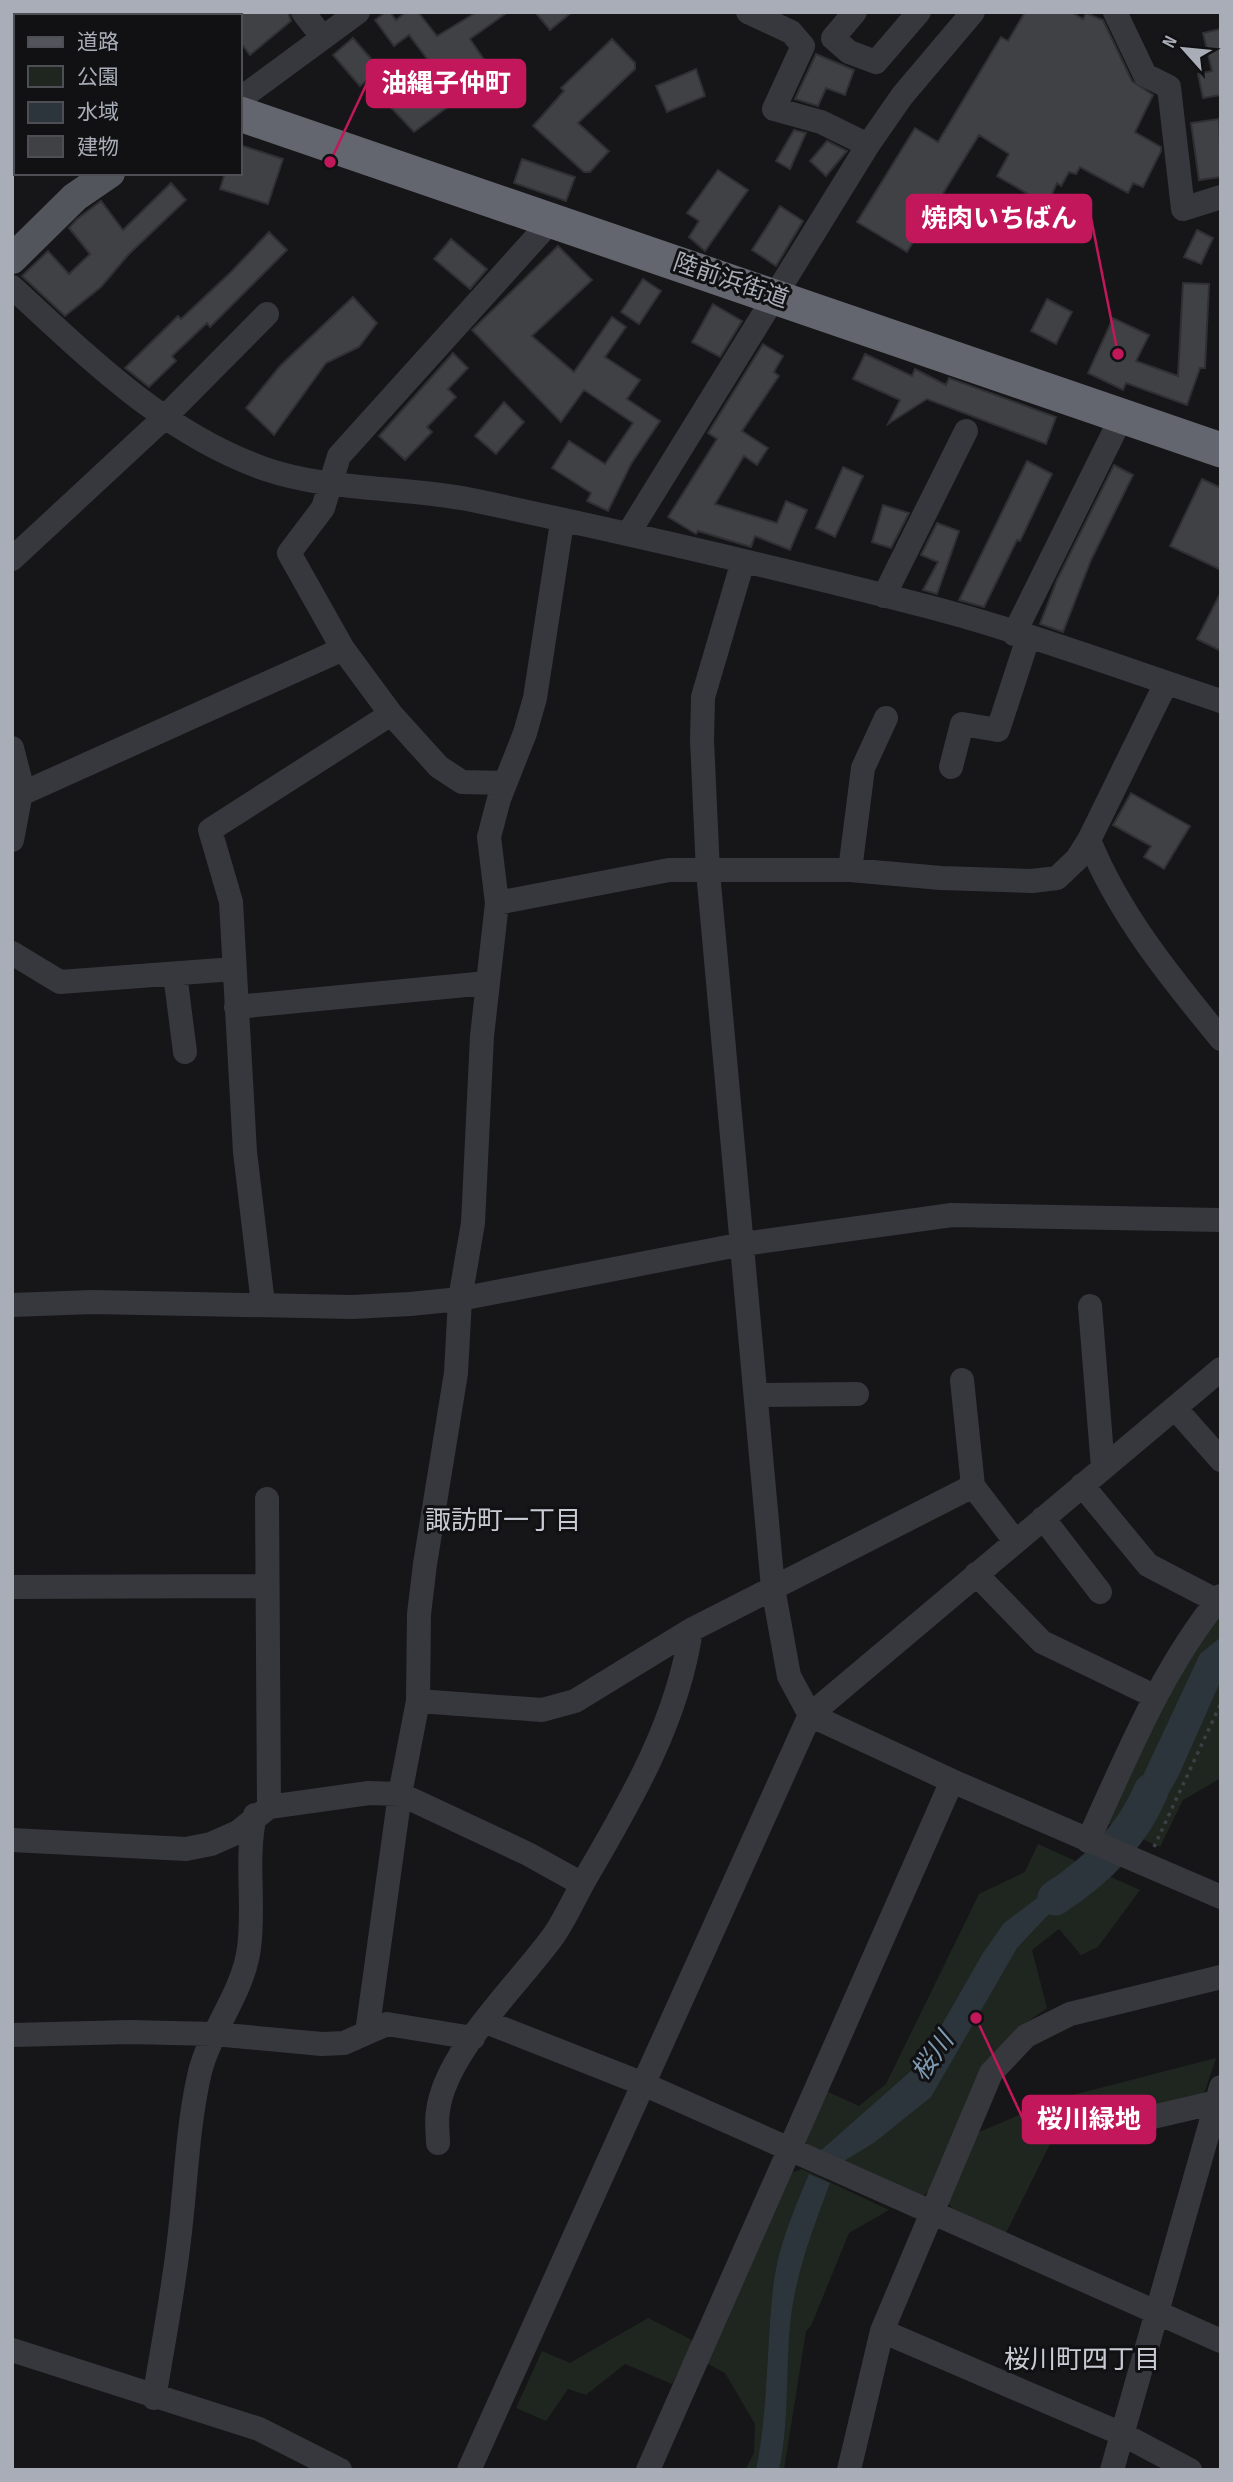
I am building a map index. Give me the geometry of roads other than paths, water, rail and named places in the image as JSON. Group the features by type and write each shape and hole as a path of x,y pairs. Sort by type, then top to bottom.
{"highway":[{"name":"陸前浜街道","path":"242,115 1221,450"}],"main road":[{"path":"12,259 75,197 107,175"}],"street":[{"path":"303,12 323,38"},
{"path":"242,98 358,12"},
{"path":"748,12 791,32 803,46 774,109 821,122 868,145"},
{"path":"855,12 833,38 849,52 876,62 916,16 933,35"},
{"path":"628,534 868,145 926,65 974,12"},
{"path":"1115,12 1145,75 1169,87 1183,209 1221,197"},
{"path":"895,40 926,65"},
{"path":"505,783 462,782 439,767 391,714 343,649 289,553 323,508 339,456 552,220"},
{"path":"12,287 108,375 165,417 191,435 265,469 330,483 474,500 743,561 884,596 1021,636 1221,702"},
{"path":"12,559 165,417 267,314"},
{"path":"951,767 962,724 998,730 1021,636 1122,416"},
{"path":"884,596 966,431"},
{"path":"367,2034 400,1794 418,1701 419,1614 433,1500 456,1373 460,1299 473,1223 487,983 497,903 489,837 535,698 562,522"},
{"path":"743,561 703,697 708,872 773,1587 789,1676 810,1715 952,1781 1221,1897"},
{"path":"21,794 343,649"},
{"path":"497,903 669,870 850,870 941,878 1032,881 1057,877 1077,859 1089,840 1166,683"},
{"path":"264,1304 244,1152 231,902 210,831 391,714"},
{"path":"850,870 863,768 886,718"},
{"path":"12,748 21,794 12,839"},
{"path":"1089,840 1102,873 1141,933 1221,1039"},
{"path":"12,953 60,982 234,970"},
{"path":"175,974 185,1052"},
{"path":"236,1007 487,983"},
{"path":"12,1305 264,1304 352,1307 460,1299 743,1244 952,1215 1221,1220"},
{"path":"1090,1306 1103,1468"},
{"path":"469,2470 641,2083 810,1715 1221,1369"},
{"path":"962,1380 973,1486 1015,1541"},
{"path":"756,1395 857,1394"},
{"path":"1175,1408 1221,1460"},
{"path":"1082,1485 1148,1565 1219,1599 1201,1620 1154,1696 1091,1842"},
{"path":"418,1701 542,1710 575,1701 691,1630 973,1486"},
{"path":"154,2398 179,2241 190,2125 199,2074 214,2034 239,1983 249,1949 250,1839 262,1811 267,1499"},
{"path":"1043,1518 1100,1592"},
{"path":"976,1574 1042,1642 1154,1696"},
{"path":"12,1587 267,1586"},
{"path":"438,2143 438,2110 448,2078 479,2030 555,1933 618,1823 672,1713 685,1671 691,1630"},
{"path":"648,2470 801,2157 952,1781"},
{"path":"12,1840 186,1849 211,1844 238,1832 262,1811 369,1793 400,1794 528,1854 582,1884"},
{"path":"856,2467 882,2332 991,2073 1026,2036 1070,2014 1221,1977"},
{"path":"12,2035 130,2032 214,2034 322,2044 344,2043 387,2024 479,2030 641,2083 801,2157 1157,2310 1221,2341"},
{"path":"1088,2132 1219,2094"},
{"path":"1112,2470 1219,2094"},
{"path":"882,2332 1122,2434 1190,2470"},
{"path":"12,2350 154,2398 259,2429 328,2467"}],"water":[{"path":"1221,1637 1221,1680 1178,1777 1144,1836 1119,1827 1200,1654"},
{"path":"1076,1863 1111,1877 1048,1915 1017,1948 931,2097 875,2142 841,2163 818,2153 920,2063 983,1953 1004,1923 1052,1887"},
{"path":"809,2174 830,2183 797,2281 789,2335 785,2431 779,2470 756,2470 763,2423 776,2267 788,2226"}],"waterway":[{"name":"桜川","path":"1055,1898 1084,1877 1111,1852 1134,1823 1151,1791"}],"place":[{"name":"油縄子仲町","path":"330,162"},
{"name":"焼肉いちばん","path":"1118,354"},
{"name":"桜川緑地","path":"976,2018"}],"district":[{"name":"諏訪町一丁目","path":"503,1521"},
{"name":"桜川町四丁目","path":"1082,2360"}]}
